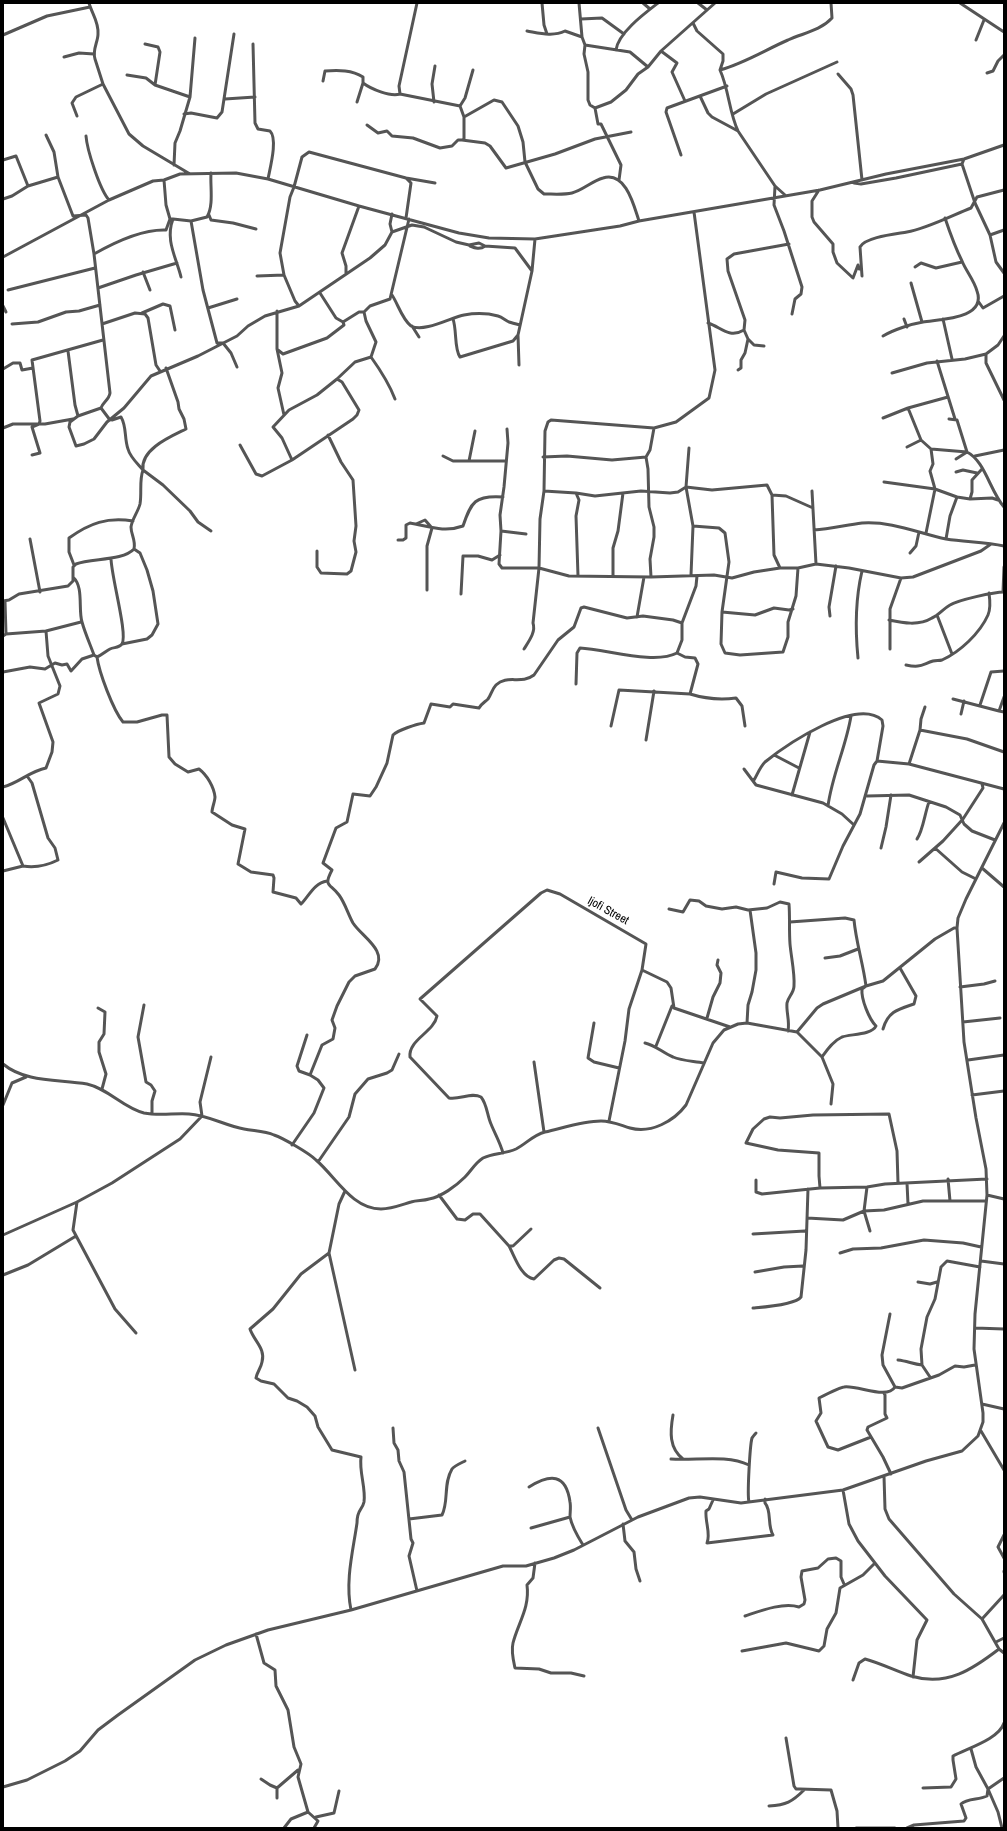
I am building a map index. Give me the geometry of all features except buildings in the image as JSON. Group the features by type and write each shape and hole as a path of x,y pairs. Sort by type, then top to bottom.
{"street":[{"path":"400,94 399,86 416,3"},
{"path":"542,3 544,26 547,34"},
{"path":"579,3 582,37 585,45 584,54 588,72 588,100 590,105 595,108 598,124 601,124 621,165 619,180"},
{"path":"643,3 650,10"},
{"path":"616,50 617,44 624,34 658,3"},
{"path":"698,3 707,10"},
{"path":"595,108 611,102 626,90 638,74 648,67 661,51 715,3"},
{"path":"720,70 743,63 790,39 810,34 832,18 831,3"},
{"path":"960,3 1004,32"},
{"path":"3,35 47,16 89,5 95,16 98,30 98,42 94,54 102,84 129,134 143,146 191,174"},
{"path":"581,19 602,18 624,34"},
{"path":"976,40 984,20"},
{"path":"693,23 697,31 723,54 724,61 720,70 727,86 734,122 738,131 775,186 785,196"},
{"path":"527,31 547,34 559,34 565,31 582,37"},
{"path":"184,114 191,113 217,118 222,112 234,34"},
{"path":"174,165 175,143 180,132 190,97 195,38"},
{"path":"145,44 158,47 160,52 155,85"},
{"path":"253,44 255,123 258,129 270,131 273,136 273,150 268,179"},
{"path":"585,45 630,52 648,67"},
{"path":"661,51 677,63 672,72 685,101"},
{"path":"64,57 79,53 94,54"},
{"path":"987,74 993,71 998,61 1004,55"},
{"path":"733,114 766,94 837,62"},
{"path":"434,102 432,84 436,66"},
{"path":"323,81 326,70 341,70 363,77 363,83 357,102"},
{"path":"460,106 465,98 473,70"},
{"path":"838,74 851,89 853,95 862,180"},
{"path":"127,75 146,78 155,85 190,97"},
{"path":"363,83 368,87 396,95 400,94 460,106"},
{"path":"77,116 72,104 76,98 102,84"},
{"path":"681,155 666,110 672,106 727,86"},
{"path":"700,96 708,114 738,131"},
{"path":"225,99 255,97"},
{"path":"430,100 433,97"},
{"path":"464,117 494,100 502,102 520,131 526,162 538,189 544,194 571,193 604,177 619,180 629,192 639,221"},
{"path":"460,106 464,117 464,139"},
{"path":"187,109 191,113"},
{"path":"367,125 378,132 387,131 392,136 413,138 440,148 452,146 458,140 464,139 488,144 506,168 555,154 595,139 608,138 631,132"},
{"path":"32,455 40,453 32,427 77,417 101,408 103,403 108,400 110,393 94,254 88,218 86,214 73,216 58,177 54,152 46,135"},
{"path":"86,136 86,144 101,186 109,200"},
{"path":"3,257 109,200 153,181 164,180 180,174 236,173 268,179 358,206 408,218 459,233 490,238 535,239 620,226 639,221 820,190 964,159 1004,145"},
{"path":"299,306 295,301 284,275 280,253 290,197 302,157 309,152 406,178 435,183"},
{"path":"3,160 16,156 28,186"},
{"path":"964,159 962,164 976,203 990,235 996,262 1004,272"},
{"path":"851,183 861,184 962,164"},
{"path":"211,173 209,215 211,220"},
{"path":"3,200 28,186 58,177"},
{"path":"277,349 283,354 327,338 344,325 343,322 359,312 364,312 370,306 390,299 392,295 394,277 407,228 411,182 406,178"},
{"path":"164,180 166,206 172,219 170,238 173,257 177,263 181,277"},
{"path":"775,186 774,205 789,244 802,287 801,294 795,299 792,314"},
{"path":"820,190 812,201 812,217 814,222 833,244 833,252 837,262 853,278 858,265 862,276 860,247 862,243 873,239 908,232 972,208 976,203 977,197 1004,190"},
{"path":"346,274 346,266 342,253 358,206"},
{"path":"524,649 532,635 539,568 540,518 544,491 543,457 545,431 548,422 551,420 654,428 676,422 709,398 715,370 694,212"},
{"path":"392,214 390,224 392,232"},
{"path":"205,219 209,215"},
{"path":"883,336 892,331 922,322 964,315 976,307 978,301 977,290 962,262 945,218"},
{"path":"172,219 191,221 205,219 233,223 256,229"},
{"path":"94,254 121,240 158,230 166,230 172,219"},
{"path":"191,221 202,290 217,343 222,343 231,353 237,367"},
{"path":"424,227 427,224"},
{"path":"77,417 69,424 75,445 78,446 94,439 110,420 124,408 151,376 166,368 198,356 236,336 258,319 278,311 299,306 380,251 392,232 412,225 424,227 456,242 476,248 482,248 485,246 515,248 532,271"},
{"path":"990,235 1004,230"},
{"path":"519,365 518,335 532,271 535,239"},
{"path":"752,344 744,330 745,320 736,292 731,283 727,259 734,254 789,244"},
{"path":"915,267 921,263 936,268 962,262"},
{"path":"98,288 143,272 177,263"},
{"path":"8,290 95,268"},
{"path":"143,272 150,290"},
{"path":"257,276 284,275"},
{"path":"911,283 922,322"},
{"path":"320,293 336,318 343,322"},
{"path":"392,295 404,318 412,326 419,337"},
{"path":"978,301 983,308 1004,296"},
{"path":"208,308 237,299"},
{"path":"102,324 142,313 163,304 170,306 175,330"},
{"path":"12,324 38,322 66,312 79,311 100,305"},
{"path":"3,306 6,312"},
{"path":"278,311 277,349 282,373 278,388 284,415"},
{"path":"364,312 366,321 376,342 371,357 381,374 387,379 395,399"},
{"path":"142,313 148,318 152,348 156,365 160,371"},
{"path":"412,326 427,326 465,314 487,314 500,316 507,321 520,325"},
{"path":"453,319 456,327 457,353 460,356 513,341 518,335"},
{"path":"904,319 907,327"},
{"path":"943,319 952,359"},
{"path":"708,323 732,334 744,330"},
{"path":"892,373 937,361 965,359 986,354 998,345 1004,336"},
{"path":"738,370 741,368 741,359 745,353 748,339"},
{"path":"40,424 32,360 103,340"},
{"path":"746,344 764,346"},
{"path":"68,350 77,417"},
{"path":"986,354 986,363 1004,400"},
{"path":"292,460 282,438 273,427 288,410 317,395 355,362 371,357"},
{"path":"937,361 967,452"},
{"path":"3,369 13,363 20,363 22,370 33,368"},
{"path":"134,549 135,541 131,531 133,521 140,504 140,481 145,458 156,444 186,429 184,419 179,409 166,368"},
{"path":"240,445 256,474 262,476 292,460 353,419 359,410 342,382 337,379"},
{"path":"883,418 908,408 948,397"},
{"path":"101,408 110,420"},
{"path":"908,408 921,440 931,449 934,464 930,471 935,489 926,533"},
{"path":"110,420 120,417 124,421 128,450 133,459 143,470 163,485 190,511 198,522 211,531"},
{"path":"949,419 955,419"},
{"path":"3,428 13,424 40,424"},
{"path":"651,577 650,559 654,537 654,527 649,507 648,469 646,457 650,450 654,428"},
{"path":"507,429 508,443 500,515 501,531 499,564 502,568 539,568 569,576 651,577 714,575 728,577 780,568 798,568 816,564 836,566 901,578 913,577 981,551 991,544"},
{"path":"469,461 474,431"},
{"path":"317,551 317,567 321,573 346,574 351,571 356,552 354,541 356,526 353,480 328,435"},
{"path":"907,447 921,440"},
{"path":"689,448 686,488 693,526 691,575"},
{"path":"931,449 967,452 975,456 994,494 1004,507"},
{"path":"975,456 1004,450"},
{"path":"956,458 967,452"},
{"path":"443,456 453,461 505,462"},
{"path":"543,457 567,456 612,460 646,457"},
{"path":"970,499 972,492 972,480 976,473 982,469"},
{"path":"956,472 963,470 976,473"},
{"path":"884,482 935,489 957,497 970,499 992,498 998,500"},
{"path":"544,491 595,496 622,493 670,493 678,492 686,488 712,490 767,485 772,495 774,554 780,568"},
{"path":"812,491 816,564"},
{"path":"576,493 579,500 576,516 578,576"},
{"path":"613,576 613,548 618,531 622,493"},
{"path":"992,498 994,494"},
{"path":"772,495 788,497 794,501 813,508"},
{"path":"398,540 403,540 406,538 407,524 446,529 463,526 465,518 476,500 493,496 503,497"},
{"path":"946,538 950,516 957,497"},
{"path":"74,565 69,552 69,538 91,525 116,518 133,521"},
{"path":"416,524 425,520 432,528"},
{"path":"814,530 835,529 862,523 899,526 946,538 1004,546"},
{"path":"693,526 718,528 725,532 729,562 722,612 721,644 726,653 740,656 783,652 788,637 788,622 796,596 798,568"},
{"path":"427,590 427,546 432,528"},
{"path":"501,531 526,534"},
{"path":"910,553 916,546 919,532"},
{"path":"30,538 40,592"},
{"path":"134,549 111,558 82,562 74,565 71,571 76,580 79,592 81,622 96,656 118,717 123,722 138,722 167,715 169,758 175,764 188,772 200,769 208,778 215,797 212,812 232,825 245,830 238,864 251,872 273,875 273,892 292,896 301,904 309,893 321,882 327,881"},
{"path":"3,672 30,668 45,669 52,664 67,664 71,671 82,659 96,656 122,644 147,639 152,635 158,624 153,591 140,553 134,549"},
{"path":"461,594 463,556 478,556 492,560 500,555"},
{"path":"111,558 114,584 123,624 122,644"},
{"path":"830,616 829,607 836,566"},
{"path":"889,620 914,623 932,619 949,605 957,601 974,598 989,593 1004,592 1004,567"},
{"path":"858,658 855,630 855,610 862,571"},
{"path":"576,684 577,653 580,648 643,656 671,657 677,653 682,640 682,623 696,586 697,576"},
{"path":"73,577 73,581 68,586 40,592 19,594 4,601 5,635 46,630 81,622"},
{"path":"637,617 644,577"},
{"path":"890,649 890,609 901,578"},
{"path":"906,665 923,666 934,660 941,660 952,654 975,634 988,615 990,600 989,593"},
{"path":"310,1075 322,1045 333,1039 335,1028 332,1020 344,990 355,976 375,969 379,962 379,955 375,948 354,925 340,897 328,885 327,881 332,870 323,863 336,828 347,822 353,794 370,796 376,787 387,763 396,732 408,729 414,724 424,723 431,704 450,707 453,704 479,708 497,684 511,679 524,680 534,675 558,640 574,627 581,608 584,606 627,618 643,616 673,620 682,623"},
{"path":"722,612 755,616 770,608 793,609"},
{"path":"936,615 952,654"},
{"path":"3,788 27,776 34,770 46,768 52,752 53,742 39,703 58,694 60,686 48,656 46,630"},
{"path":"677,653 685,657 695,658 698,664 690,694"},
{"path":"980,705 991,672 1004,671"},
{"path":"611,726 619,690 690,694 702,698 721,700 736,698 742,706 745,726"},
{"path":"646,740 654,691"},
{"path":"999,711 1004,698"},
{"path":"953,699 1004,712"},
{"path":"961,714 964,701"},
{"path":"909,764 920,730 921,719 925,707"},
{"path":"754,780 764,763 776,756 789,744 829,721 859,714 873,715 882,720 883,726 867,796 829,879 802,878 776,872 774,884"},
{"path":"828,806 839,759 848,736 851,716"},
{"path":"920,730 966,739 1004,752"},
{"path":"792,795 810,732"},
{"path":"776,756 799,768"},
{"path":"876,761 909,764 1004,789"},
{"path":"744,770 754,780 756,785 823,803 842,814 854,825"},
{"path":"3,871 23,866 34,868 49,865 58,860 55,848 48,838 32,783 27,776"},
{"path":"920,862 963,820 983,788 982,784"},
{"path":"867,796 891,794 909,796 929,802 960,815 964,824 972,831 995,840"},
{"path":"880,848 886,826 891,794"},
{"path":"917,839 922,833 921,826 929,802"},
{"path":"3,818 23,866"},
{"path":"3,1787 27,1780 65,1761 80,1750 98,1730 195,1660 226,1645 256,1634 350,1610 503,1566 526,1566 554,1558 632,1520 689,1498 700,1497 740,1503 843,1490 926,1461 962,1451 974,1442 981,1431 983,1422 982,1404 975,1365 975,1328 981,1247 987,1195 987,1179 983,1145 972,1095 963,1022 957,928 958,918 1004,823"},
{"path":"935,848 962,872 976,879"},
{"path":"982,868 1004,887"},
{"name":"Ijofi Street","path":"503,1153 500,1141 491,1126 484,1101 481,1097 470,1095 458,1098 449,1098 410,1057 409,1053 413,1046 432,1026 437,1016 420,999 541,893 547,890 560,894 646,944 642,970 629,1009 625,1041 609,1121"},
{"path":"669,909 683,912 690,900 699,901 706,906 722,909 736,907 750,910 767,908 780,902 789,904 790,946 794,986 787,1003 790,1020 788,1031"},
{"path":"747,1023 748,1005 756,970 756,953 750,910"},
{"path":"790,922 853,919 858,949 864,967 866,986 862,990 862,995 868,1016 876,1026 875,1029 860,1034 841,1037 835,1041 822,1057"},
{"path":"797,1032 822,1004 866,986 883,981 935,939 954,928 957,928"},
{"path":"825,958 840,956 858,949"},
{"path":"707,1018 713,998 720,983 721,973 717,965 718,960"},
{"path":"883,1029 892,1014 897,1009 914,1004 916,996 900,968"},
{"path":"642,970 667,982 672,988 672,1006 656,1046"},
{"path":"960,987 995,981"},
{"path":"144,1005 138,1037 146,1082 151,1085 155,1091 152,1101 152,1114"},
{"path":"672,1006 730,1027"},
{"path":"98,1008 104,1012 106,1017 104,1034 99,1042 99,1052 106,1074 102,1089"},
{"path":"963,1022 1000,1018"},
{"path":"594,1023 588,1058 594,1062 619,1068"},
{"path":"3,1064 28,1076 87,1085 102,1089 132,1108 144,1113 189,1114 202,1116 244,1129 272,1134 318,1162 345,1191 360,1202 373,1208 382,1209 430,1199 439,1195 464,1178 473,1166 482,1159 515,1149 544,1132 589,1122 609,1121 638,1130 645,1130 665,1123 682,1111 686,1105 718,1035 730,1027 747,1023 797,1032 811,1044 822,1057 833,1084 831,1104"},
{"path":"292,1145 314,1113 324,1088 318,1080 299,1071 297,1066 307,1035"},
{"path":"645,1044 656,1046 661,1051 675,1058 704,1063"},
{"path":"318,1162 349,1117 355,1094 368,1079 388,1073 392,1070 399,1054"},
{"path":"968,1060 1004,1055"},
{"path":"202,1116 200,1102 211,1057"},
{"path":"534,1062 544,1132"},
{"path":"3,1105 12,1083 28,1076"},
{"path":"972,1095 1004,1091"},
{"path":"820,1188 819,1153 778,1150 746,1143 754,1129 764,1119 770,1117 780,1118 813,1115 889,1114 897,1151 898,1183"},
{"path":"3,1235 77,1202 112,1183 180,1139 202,1116"},
{"path":"756,1180 756,1192 758,1194 820,1188 867,1187 948,1179 987,1179"},
{"path":"948,1179 950,1201"},
{"path":"907,1183 908,1204"},
{"path":"867,1187 864,1211 870,1231"},
{"path":"753,1308 799,1300 803,1292 803,1266 806,1250 808,1189"},
{"path":"345,1191 339,1204 329,1253 356,1370"},
{"path":"439,1195 458,1219 465,1220 473,1214 480,1214 509,1246 522,1270 530,1279 534,1279 554,1260 559,1258 564,1259 600,1288"},
{"path":"987,1195 1004,1199"},
{"path":"807,1218 842,1220 864,1211 884,1210 937,1199 950,1201 986,1201"},
{"path":"77,1202 73,1230 115,1309 136,1333"},
{"path":"509,1246 513,1246 531,1229"},
{"path":"752,1234 806,1231"},
{"path":"3,1274 28,1265 76,1236"},
{"path":"840,1253 853,1249 880,1248 924,1240 963,1243 981,1247"},
{"path":"329,1253 301,1274 272,1309 250,1329 252,1337 261,1348 263,1361 256,1378 261,1381 274,1384 288,1398 307,1407 315,1416 318,1427 332,1450 361,1457 360,1467 364,1503 357,1514 349,1580 348,1599 350,1610"},
{"path":"930,1378 922,1365 921,1349 927,1317 935,1299 941,1267 946,1261 980,1267"},
{"path":"981,1261 1004,1264"},
{"path":"755,1272 784,1267 803,1266"},
{"path":"918,1282 930,1284 937,1282"},
{"path":"890,1314 882,1355 883,1365 895,1387"},
{"path":"975,1328 1004,1329"},
{"path":"898,1360 922,1365"},
{"path":"895,1387 902,1388 939,1375 955,1366 964,1367 975,1365"},
{"path":"871,1438 838,1450 828,1447 816,1421 821,1413 819,1398 842,1387 858,1387 884,1393 890,1392 895,1387"},
{"path":"884,1393 886,1395 884,1414 887,1418 868,1427 867,1430 891,1474"},
{"path":"982,1404 1004,1409"},
{"path":"673,1415 671,1426 673,1446 675,1453 683,1459"},
{"path":"393,1428 394,1443 398,1450 399,1461 404,1472 412,1534 411,1539 414,1543 409,1556 417,1591"},
{"path":"598,1428 626,1510 632,1520"},
{"path":"981,1431 1004,1470"},
{"path":"749,1502 747,1496 749,1465 752,1438 756,1433"},
{"path":"671,1459 709,1458 742,1461 749,1465"},
{"path":"409,1519 442,1515 445,1509 446,1485 453,1468 465,1461"},
{"path":"884,1476 885,1509 889,1519 954,1594 982,1619 999,1649 1004,1653"},
{"path":"529,1486 549,1477 558,1478 564,1484 568,1490 571,1503 570,1517 583,1545"},
{"path":"843,1490 849,1524 858,1541 874,1564 926,1620 917,1640 913,1676"},
{"path":"713,1500 709,1509 706,1511 705,1519 709,1538 706,1543 773,1535 770,1530 768,1506 765,1503 765,1499"},
{"path":"531,1528 570,1517"},
{"path":"623,1524 625,1541 634,1552 636,1569 640,1581"},
{"path":"1004,1535 998,1547 1004,1558"},
{"path":"745,1616 793,1605 799,1607 804,1604 801,1576 802,1571 818,1568 828,1559 836,1558 841,1561 841,1577 844,1584"},
{"path":"535,1563 533,1578 527,1585 528,1594 523,1618 513,1642 512,1652 515,1668 539,1669 551,1673 571,1673 584,1676"},
{"path":"742,1651 786,1643 819,1651 824,1646 827,1629 836,1614 840,1588 844,1584 854,1581 874,1564"},
{"path":"982,1619 983,1616 1004,1596"},
{"path":"256,1634 264,1663 275,1670 276,1686 288,1710 294,1747 301,1764 298,1770 277,1788 277,1798"},
{"path":"996,1642 1004,1638"},
{"path":"853,1680 859,1663 864,1659 913,1676 941,1678 956,1676 970,1670 999,1649"},
{"path":"923,1788 951,1787 956,1780 953,1760 954,1756 971,1749 993,1736 1001,1729 1004,1723"},
{"path":"786,1738 794,1786 796,1789 804,1790 831,1790 837,1811 838,1828"},
{"path":"971,1749 976,1767 998,1812 1002,1828"},
{"path":"298,1770 298,1777 308,1812 316,1817 334,1812 339,1791"},
{"path":"988,1789 1004,1778"},
{"path":"261,1779 277,1788"},
{"path":"907,1828 914,1825 964,1821 966,1818 961,1804 964,1801 981,1799 988,1796 988,1789"},
{"path":"769,1806 786,1804 804,1790"},
{"path":"284,1828 291,1819 308,1812"},
{"path":"314,1828 318,1820 316,1817"},
{"path":"856,1828 895,1828"}]}
